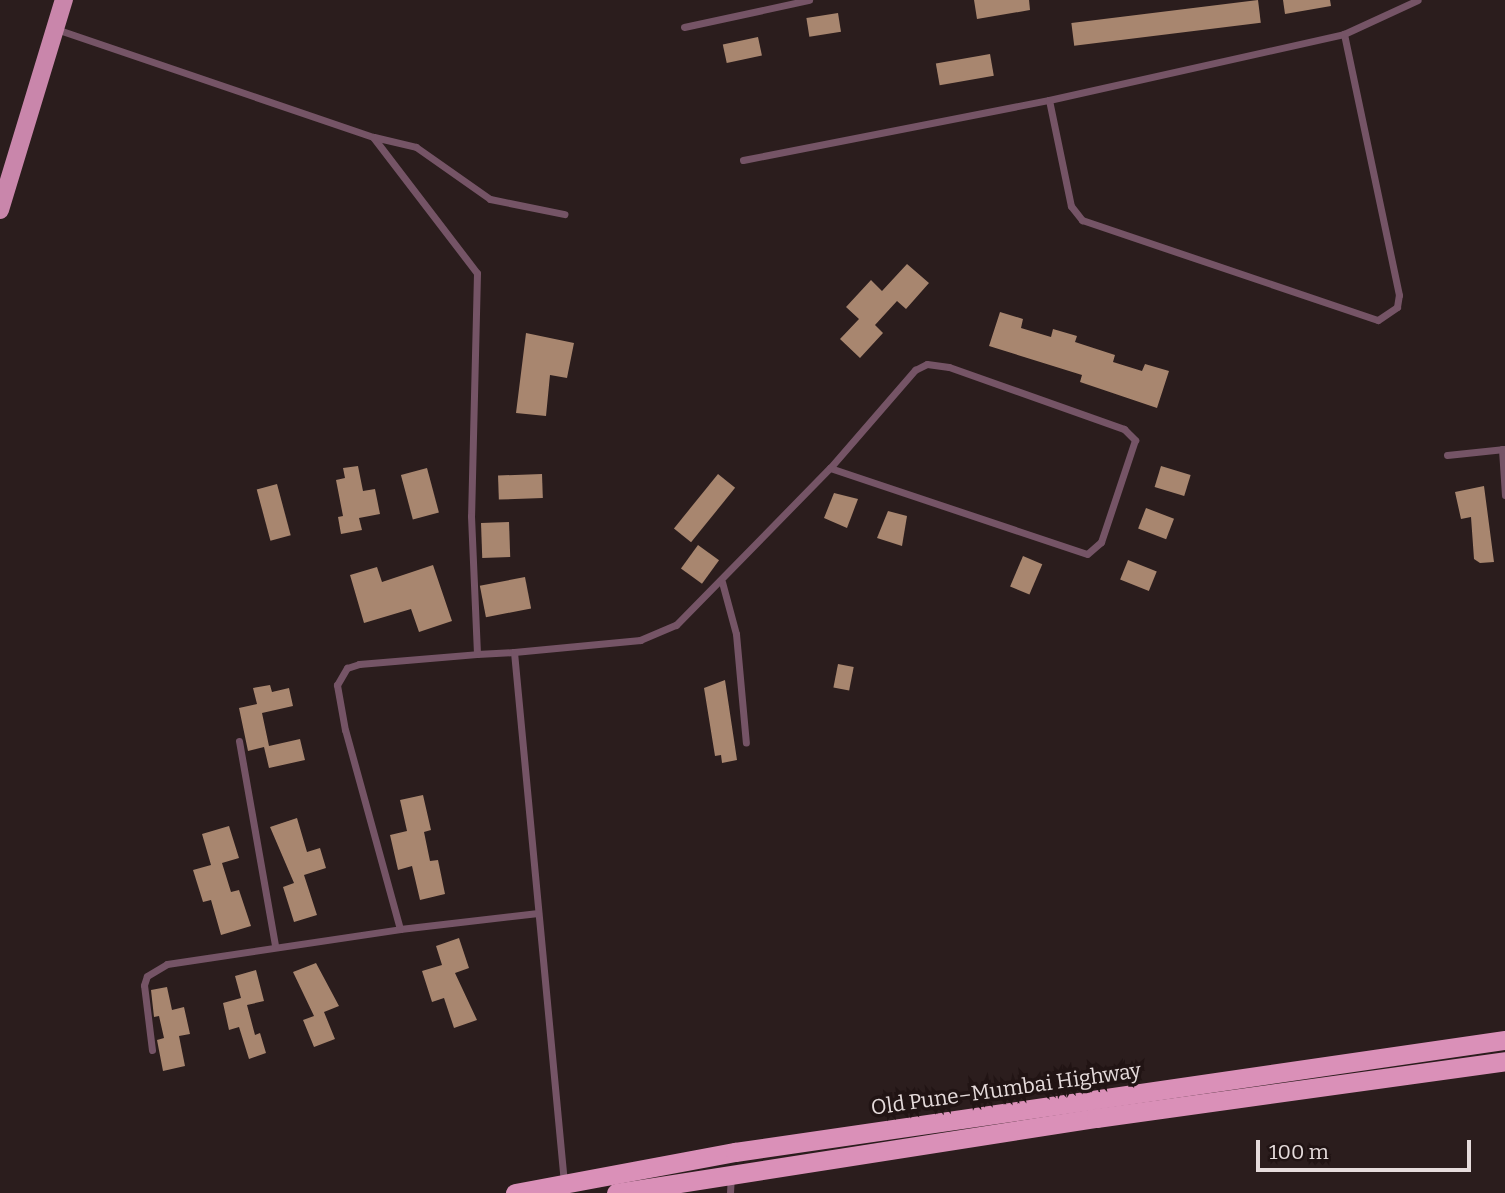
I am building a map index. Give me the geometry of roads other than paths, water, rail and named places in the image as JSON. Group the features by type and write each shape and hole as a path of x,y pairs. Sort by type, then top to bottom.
{"highway":[{"name":"Old Pune–Mumbai Highway","path":"515,1193 564,1188 878,1130 1505,1040"},
{"name":"Old Pune–Mumbai Highway","path":"616,1193 731,1184 1505,1061"}],"main road":[{"path":"0,210 64,0"}],"lane":[{"path":"684,27 810,0"},
{"path":"743,160 1049,100 1344,34 1418,0"},
{"path":"55,29 373,137 416,147 490,199 564,214"},
{"path":"1049,100 1071,206 1082,220 1378,320 1397,307 1399,295 1344,34"},
{"path":"373,137 477,273 471,516 477,654"},
{"path":"400,929 345,730 337,685 347,668 359,664 514,652 653,636 676,625 722,582 830,468 915,370 937,363 1124,429 1135,440 1101,542 1087,554 830,468"},
{"path":"1447,455 1504,449 1505,495"},
{"path":"722,582 736,634 746,743"},
{"path":"514,652 564,1188"},
{"path":"239,741 275,946"},
{"path":"152,1050 145,997 147,976 167,964 400,929 538,914"}]}
